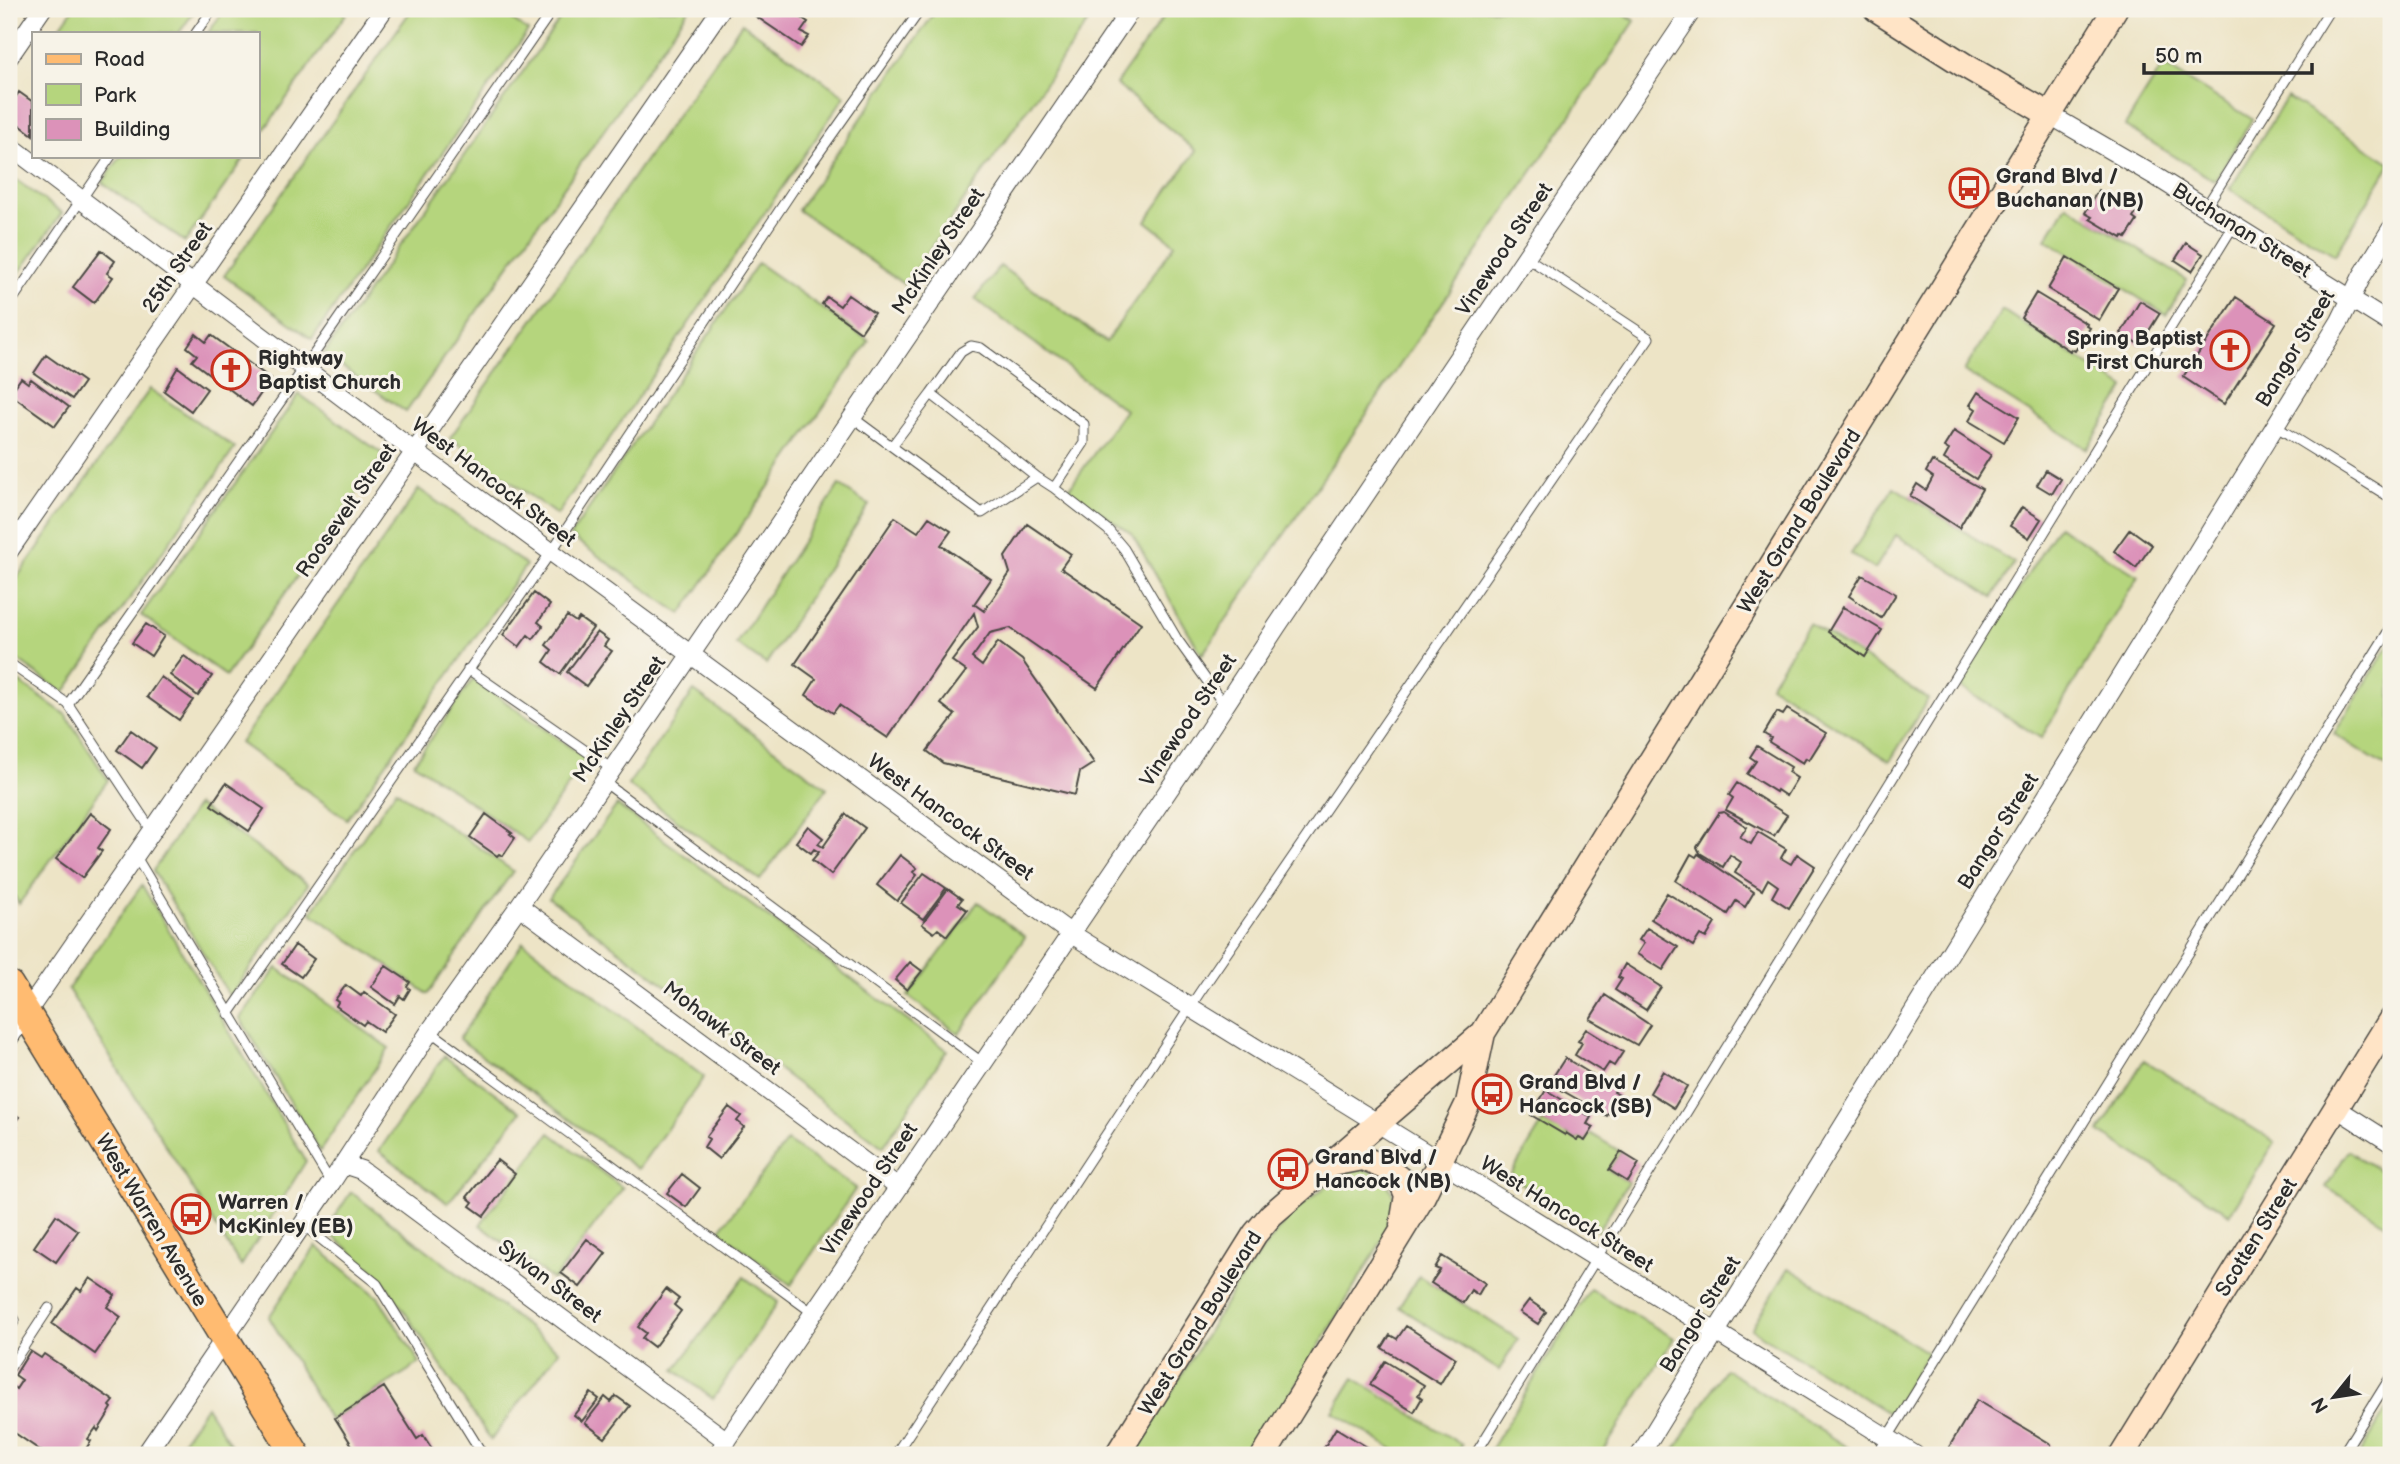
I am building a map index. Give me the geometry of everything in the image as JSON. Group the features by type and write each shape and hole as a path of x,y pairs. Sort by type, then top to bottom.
{"main road":[{"name":"Buchanan Street","path":"1877,9 1964,65 2050,115"},
{"name":"West Grand Boulevard","path":"1117,1455 1255,1234 1271,1215 1483,1033 2115,9"},
{"name":"West Warren Avenue","path":"9,985 296,1455"},
{"name":"Scotten Street","path":"2122,1455 2391,1019"},
{"name":"West Grand Boulevard","path":"1264,1455 1421,1200 1468,1103 1483,1033"},
{"path":"1331,1164 1362,1158 1384,1167 1400,1179 1407,1195 1398,1239"}],"street":[{"path":"9,57 42,9"},
{"name":"25th Street","path":"9,551 384,9"},
{"name":"Roosevelt Street","path":"9,1038 721,9"},
{"name":"McKinley Street","path":"145,1455 331,1183 430,1031 519,906 1131,9"},
{"name":"Vinewood Street","path":"722,1448 1693,9"},
{"name":"Buchanan Street","path":"2050,115 2234,225 2391,324"},
{"name":"West Hancock Street","path":"9,145 415,452 1070,933 1915,1455"},
{"name":"Bangor Street","path":"1640,1455 2276,426 2340,321 2362,276 2391,229"},
{"name":"Mohawk Street","path":"519,906 898,1188"},
{"path":"2336,1108 2391,1143"},
{"name":"Sylvan Street","path":"343,1164 361,1170 722,1448"}],"lane":[{"path":"197,32 213,9"},
{"path":"68,704 553,9"},
{"path":"229,1014 551,552 797,184 922,9"},
{"path":"2206,208 2330,9"},
{"path":"9,305 110,158"},
{"path":"1475,1455 2234,225"},
{"path":"895,1455 1190,1007 1649,338 1526,257"},
{"path":"892,446 961,352 971,346 981,348 1084,424 1084,443 1054,488"},
{"path":"931,394 1108,530 1124,549 1177,639 1225,706"},
{"path":"852,417 982,513 1037,477"},
{"path":"2276,426 2391,498"},
{"path":"1877,1455 2391,627"},
{"path":"9,663 68,704 152,831"},
{"path":"468,669 983,1063"},
{"path":"135,855 331,1183"},
{"path":"430,1031 813,1313"},
{"path":"302,1224 377,1284 483,1455"},
{"path":"9,1369 48,1308"},
{"path":"9,1310 15,1321 9,1330"},
{"path":"2342,1455 2391,1376"},
{"path":"9,1451 14,1455"}],"green space":[{"path":"73,9 196,9 180,32 57,32"},
{"path":"225,9 339,9 346,14 259,137 259,32 209,32"},
{"path":"412,9 496,9 528,31 312,339 224,276"},
{"path":"567,9 689,9 406,412 324,354"},
{"path":"937,9 1097,9 905,285 798,210"},
{"path":"1169,9 1617,9 1635,21 1202,655 1132,534 1068,490 1125,410 975,299 1000,266 1106,342 1175,244 1146,221 1196,151 1116,84"},
{"path":"742,23 845,96 557,515 450,438"},
{"path":"2163,65 2252,119 2215,181 2125,126"},
{"path":"2287,97 2391,163 2335,255 2230,189"},
{"path":"120,158 245,158 185,242 102,183"},
{"path":"9,175 62,213 9,287"},
{"path":"2067,205 2187,280 2166,315 2046,239"},
{"path":"758,263 869,341 681,614 570,536"},
{"path":"2002,310 2125,388 2087,449 1964,371"},
{"path":"150,389 235,448 64,693 9,654 9,589"},
{"path":"299,394 384,455 226,676 141,615"},
{"path":"839,485 869,505 766,664 736,644"},
{"path":"1894,487 2014,563 1993,597 1896,535 1875,569 1851,554"},
{"path":"419,489 526,565 347,819 240,743"},
{"path":"2058,526 2138,576 2041,738 1959,686"},
{"path":"1809,623 1928,699 1890,761 1770,685"},
{"path":"2391,642 2391,770 2334,734"},
{"path":"9,675 66,715 108,780 19,904 9,887"},
{"path":"473,679 587,759 528,842 414,763"},
{"path":"694,691 827,788 760,880 628,785"},
{"path":"396,790 513,871 428,994 311,913"},
{"path":"197,805 308,884 230,997 153,871"},
{"path":"617,805 947,1050 883,1147 549,898"},
{"path":"142,885 306,1161 241,1266 68,989"},
{"path":"978,902 1025,937 959,1034 908,996"},
{"path":"523,942 704,1077 638,1169 459,1039"},
{"path":"277,968 389,1048 320,1151 240,1018"},
{"path":"444,1056 521,1112 448,1203 379,1151"},
{"path":"2144,1060 2275,1142 2230,1214 2099,1132"},
{"path":"1543,1122 1577,1140 1579,1138 1585,1141 1590,1133 1621,1152 1609,1170 1628,1182 1598,1231 1510,1176"},
{"path":"550,1133 623,1188 553,1280 480,1225"},
{"path":"787,1141 856,1188 791,1285 719,1231"},
{"path":"2348,1151 2391,1178 2391,1227 2326,1187"},
{"path":"1351,1168 1371,1172 1384,1180 1399,1212 1254,1455 1133,1455 1237,1284 1293,1211"},
{"path":"351,1192 559,1351 491,1440 381,1277 326,1230"},
{"path":"316,1246 378,1297 420,1363 330,1420 269,1317"},
{"path":"1789,1268 1928,1353 1890,1414 1751,1329"},
{"path":"1419,1276 1518,1339 1499,1370 1399,1307"},
{"path":"744,1277 778,1302 713,1399 675,1370"},
{"path":"1590,1289 1674,1338 1601,1455 1487,1455"},
{"path":"1725,1369 1859,1455 1672,1455"},
{"path":"1354,1378 1462,1445 1456,1455 1402,1455 1333,1412"},
{"path":"2391,1402 2391,1455 2359,1455"},
{"path":"206,1406 237,1455 173,1455"}],"building":[{"path":"758,9 788,9 808,22 801,32 809,36 801,47 754,15"},
{"path":"19,92 32,101 32,134 9,117 9,107"},
{"path":"2098,190 2137,212 2133,218 2137,221 2126,238 2090,219 2092,217 2085,213"},
{"path":"2186,243 2203,254 2192,271 2175,260"},
{"path":"101,250 115,261 107,273 113,277 94,303 73,287"},
{"path":"2067,257 2118,288 2099,320 2048,289"},
{"path":"2036,293 2090,328 2075,351 2070,351 2021,318"},
{"path":"848,295 874,313 861,332 822,304 827,297 840,306"},
{"name":"Spring Baptist First Church","path":"2236,297 2276,323 2224,404 2183,377"},
{"path":"2140,301 2160,313 2140,345 2121,333"},
{"name":"Rightway Baptist Church","path":"196,334 206,342 211,335 271,379 252,406 192,361 197,355 187,347"},
{"path":"46,355 84,382 72,399 34,373"},
{"path":"178,367 207,389 191,411 164,391"},
{"path":"21,378 28,383 31,379 69,407 55,426 10,394"},
{"path":"1978,392 2019,417 2004,442 1969,421 1976,409 1970,405"},
{"path":"1954,431 1991,455 1976,479 1944,459 1949,450 1944,447"},
{"path":"1932,461 1982,489 1959,528 1910,496 1917,484 1926,490 1933,477 1926,472"},
{"path":"2046,470 2061,479 2052,494 2037,485"},
{"path":"2022,507 2041,519 2029,538 2010,526"},
{"path":"895,517 918,532 929,517 951,531 941,545 991,579 974,604 984,611 1010,573 1005,557 1027,524 1071,554 1061,568 1141,623 1097,688 1010,628 990,633 972,658 982,666 998,642 1022,660 1094,763 1080,772 1075,795 943,763 927,751 955,715 941,704 966,671 952,661 978,627 974,613 888,738 839,705 833,713 806,695 816,679 795,664"},
{"path":"2130,529 2152,545 2136,568 2114,551"},
{"path":"1862,575 1896,594 1881,618 1849,596"},
{"path":"534,593 550,605 538,622 543,626 533,639 528,635 519,647 503,635"},
{"path":"1843,607 1882,630 1865,657 1828,632"},
{"path":"567,616 576,622 579,618 593,628 560,674 544,662 552,650 546,645"},
{"path":"146,624 164,636 151,656 132,643"},
{"path":"597,632 608,640 604,646 612,651 586,686 567,672"},
{"path":"184,656 212,676 198,696 170,675"},
{"path":"161,677 193,700 179,720 147,697"},
{"path":"1787,709 1826,733 1809,760 1806,758 1803,763 1769,742 1771,738 1764,734 1777,712 1783,715"},
{"path":"131,730 156,748 142,768 117,750"},
{"path":"1757,746 1791,767 1788,772 1797,778 1786,796 1747,774 1756,761 1750,757"},
{"path":"226,783 264,809 249,831 211,805"},
{"path":"1737,783 1787,815 1774,836 1726,810 1733,798 1729,795"},
{"path":"1724,812 1747,827 1740,837 1751,844 1758,832 1786,849 1781,858 1791,864 1797,854 1815,866 1789,908 1772,897 1778,886 1768,879 1762,890 1735,873 1741,862 1730,855 1723,867 1700,853 1697,847 1719,813"},
{"path":"90,813 111,829 98,848 102,851 82,878 56,859"},
{"path":"486,814 515,838 503,856 497,856 470,837"},
{"path":"846,814 865,828 831,875 812,860 819,852 814,849 811,853 796,842 808,826 823,838 818,844 823,847"},
{"path":"1691,854 1696,857 1698,854 1754,892 1745,907 1736,901 1728,914 1676,881"},
{"path":"900,855 917,868 913,872 917,875 897,901 877,885"},
{"path":"924,873 946,888 923,919 901,903"},
{"path":"948,889 962,899 958,904 967,910 947,936 938,929 934,933 922,924"},
{"path":"1667,893 1715,923 1706,938 1700,935 1693,946 1651,919"},
{"path":"1647,928 1678,947 1663,970 1637,954 1644,943 1639,940"},
{"path":"295,945 314,959 301,977 282,964"},
{"path":"910,962 922,971 907,990 895,980"},
{"path":"1625,964 1661,987 1646,1010 1615,990 1622,979 1618,977"},
{"path":"386,966 410,982 407,987 410,989 404,999 400,996 395,1004 371,987"},
{"path":"346,985 361,996 364,992 395,1014 382,1032 366,1021 363,1025 336,1006 338,1002 335,1000"},
{"path":"1605,995 1650,1025 1637,1045 1590,1019"},
{"path":"1586,1029 1623,1052 1614,1066 1609,1063 1603,1072 1575,1055 1582,1043 1578,1041"},
{"path":"1565,1058 1616,1089 1614,1092 1619,1095 1607,1116 1549,1083"},
{"path":"1663,1071 1687,1086 1674,1108 1650,1093"},
{"path":"1546,1090 1591,1117 1587,1124 1594,1127 1585,1141 1579,1138 1577,1140 1566,1133 1565,1135 1531,1115"},
{"path":"729,1107 741,1116 737,1121 744,1127 719,1159 704,1147 709,1139 706,1137"},
{"path":"9,1110 19,1117 13,1125 17,1127 9,1139"},
{"path":"1621,1152 1639,1163 1628,1182 1609,1170"},
{"path":"497,1160 515,1174 484,1216 470,1206 473,1202 467,1197"},
{"path":"682,1174 700,1188 686,1207 667,1193"},
{"path":"56,1215 78,1231 56,1262 34,1247"},
{"path":"587,1239 606,1253 580,1287 561,1273"},
{"path":"1442,1256 1485,1283 1478,1295 1471,1290 1463,1303 1431,1283 1440,1270 1435,1268"},
{"path":"90,1278 115,1295 107,1307 121,1317 95,1354 52,1324 77,1288 81,1291"},
{"path":"666,1289 679,1299 674,1305 681,1311 654,1347 642,1338 646,1333 638,1327"},
{"path":"1529,1300 1546,1312 1538,1324 1520,1312"},
{"path":"1406,1326 1456,1358 1440,1384 1382,1348 1390,1335 1397,1339"},
{"path":"30,1351 41,1358 44,1354 114,1401 98,1431 96,1428 88,1439 91,1441 82,1455 47,1455 9,1429 9,1384 16,1389 22,1380 15,1375"},
{"path":"1385,1361 1424,1385 1418,1395 1422,1398 1414,1412 1370,1385"},
{"path":"384,1387 417,1439 423,1435 436,1455 358,1455 335,1418"},
{"path":"591,1393 599,1399 582,1421 574,1415"},
{"path":"616,1396 630,1406 605,1438 585,1423 605,1397 611,1402"},
{"path":"1977,1400 2051,1444 2052,1455 1964,1455 1949,1447"},
{"path":"1336,1428 1380,1455 1324,1455 1321,1453"}],"place":[{"name":"Grand Blvd / Buchanan (NB)","path":"1969,188"},
{"name":"Spring Baptist First Church","path":"2230,350"},
{"name":"Rightway Baptist Church","path":"231,370"},
{"name":"Grand Blvd / Hancock (SB)","path":"1492,1094"},
{"name":"Grand Blvd / Hancock (NB)","path":"1288,1169"},
{"name":"Warren / McKinley (EB)","path":"191,1214"}]}
